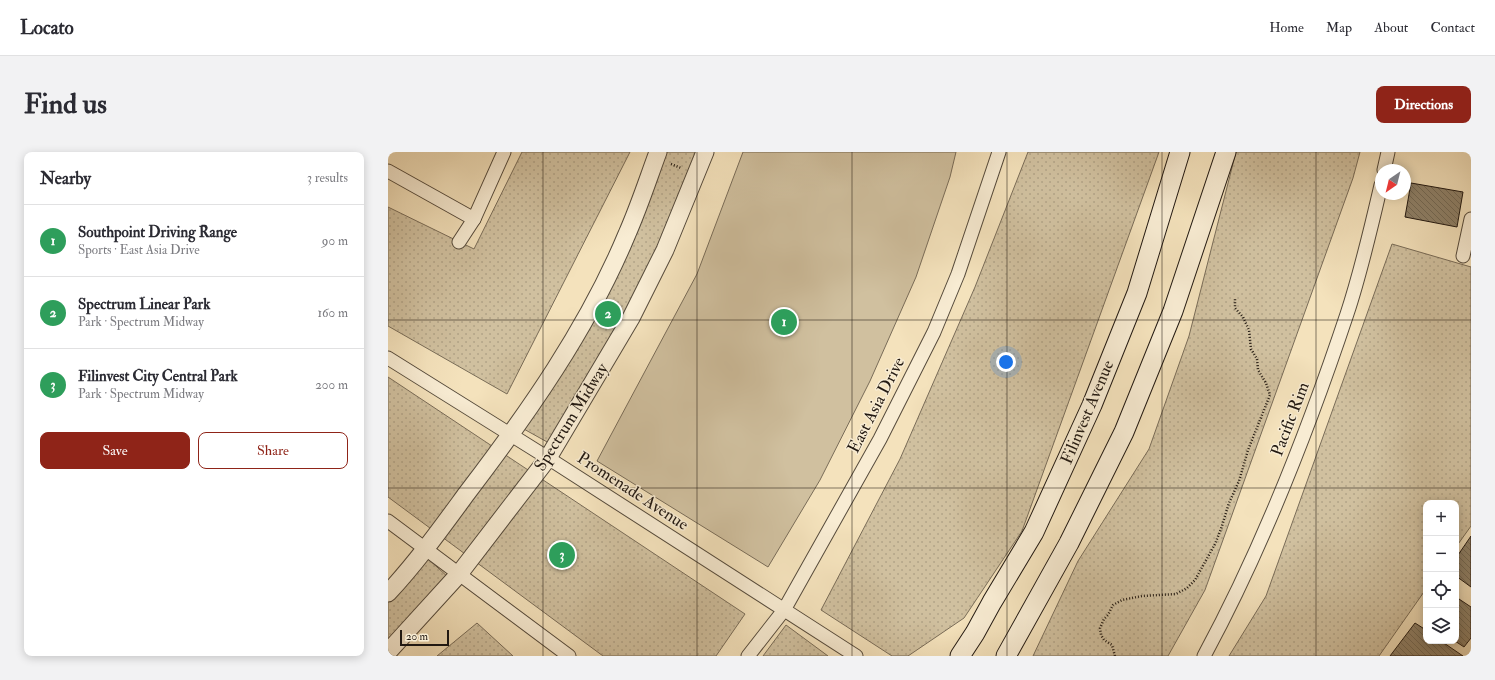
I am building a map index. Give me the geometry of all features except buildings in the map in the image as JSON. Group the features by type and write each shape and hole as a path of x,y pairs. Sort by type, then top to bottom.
{"main road":[{"name":"Filinvest Avenue","path":"960,656 1034,532 1092,404 1138,293 1180,152"},
{"path":"1006,656 1069,543 1124,432 1172,311 1226,152"}],"street":[{"path":"459,242 474,218 504,152"},
{"name":"Spectrum Midway","path":"388,652 459,574 548,458 631,318 665,250 705,152"},
{"name":"East Asia Drive","path":"748,656 784,610 880,438 934,332 958,274 999,152"},
{"path":"1385,164 1388,152"},
{"path":"388,593 425,550 511,435 564,353 596,298 627,234 657,155"},
{"path":"388,171 474,218"},
{"name":"Pacific Rim","path":"1204,656 1260,543 1316,402 1347,312 1377,200"},
{"path":"1463,256 1471,219"},
{"name":"Promenade Avenue","path":"388,358 548,458 856,656"},
{"path":"388,521 568,656"}],"path":[{"path":"657,155 696,174"},
{"path":"1115,656 1112,645 1104,640 1101,635 1100,628 1113,605 1122,600 1142,596 1176,594 1187,588 1195,580 1218,536 1239,481 1248,450 1270,395 1266,383 1258,370 1257,358 1251,349 1249,330 1243,317 1235,308 1235,298"}],"shaded area":[{"path":"522,152 630,152 507,394 388,326 388,207 474,249"},
{"path":"662,152 696,152 687,183 639,287 601,358 549,443 522,428"},
{"path":"743,152 956,152 950,177 916,277 870,381 820,480 768,567 597,461 697,274"},
{"path":"1028,152 1159,152 1022,531 964,618 908,656 892,656 821,610 900,459 975,287"},
{"path":"1236,152 1360,152 1353,178 1205,590 1168,656 1033,656 1078,561 1149,449 1189,336"},
{"path":"1392,244 1471,267 1471,526 1459,543 1459,500 1423,500 1423,593 1379,656 1229,656 1266,596"},
{"path":"388,377 745,614 716,656 603,656 388,497"},
{"path":"426,557 449,578 388,642 388,600"},
{"path":"477,623 513,656 437,656"},
{"path":"786,625 828,656 763,656"}],"place":[{"name":"Spectrum Linear Park","path":"608,314"},
{"name":"Southpoint Driving Range","path":"784,322"},
{"name":"Filinvest City Central Park","path":"562,555"}]}
